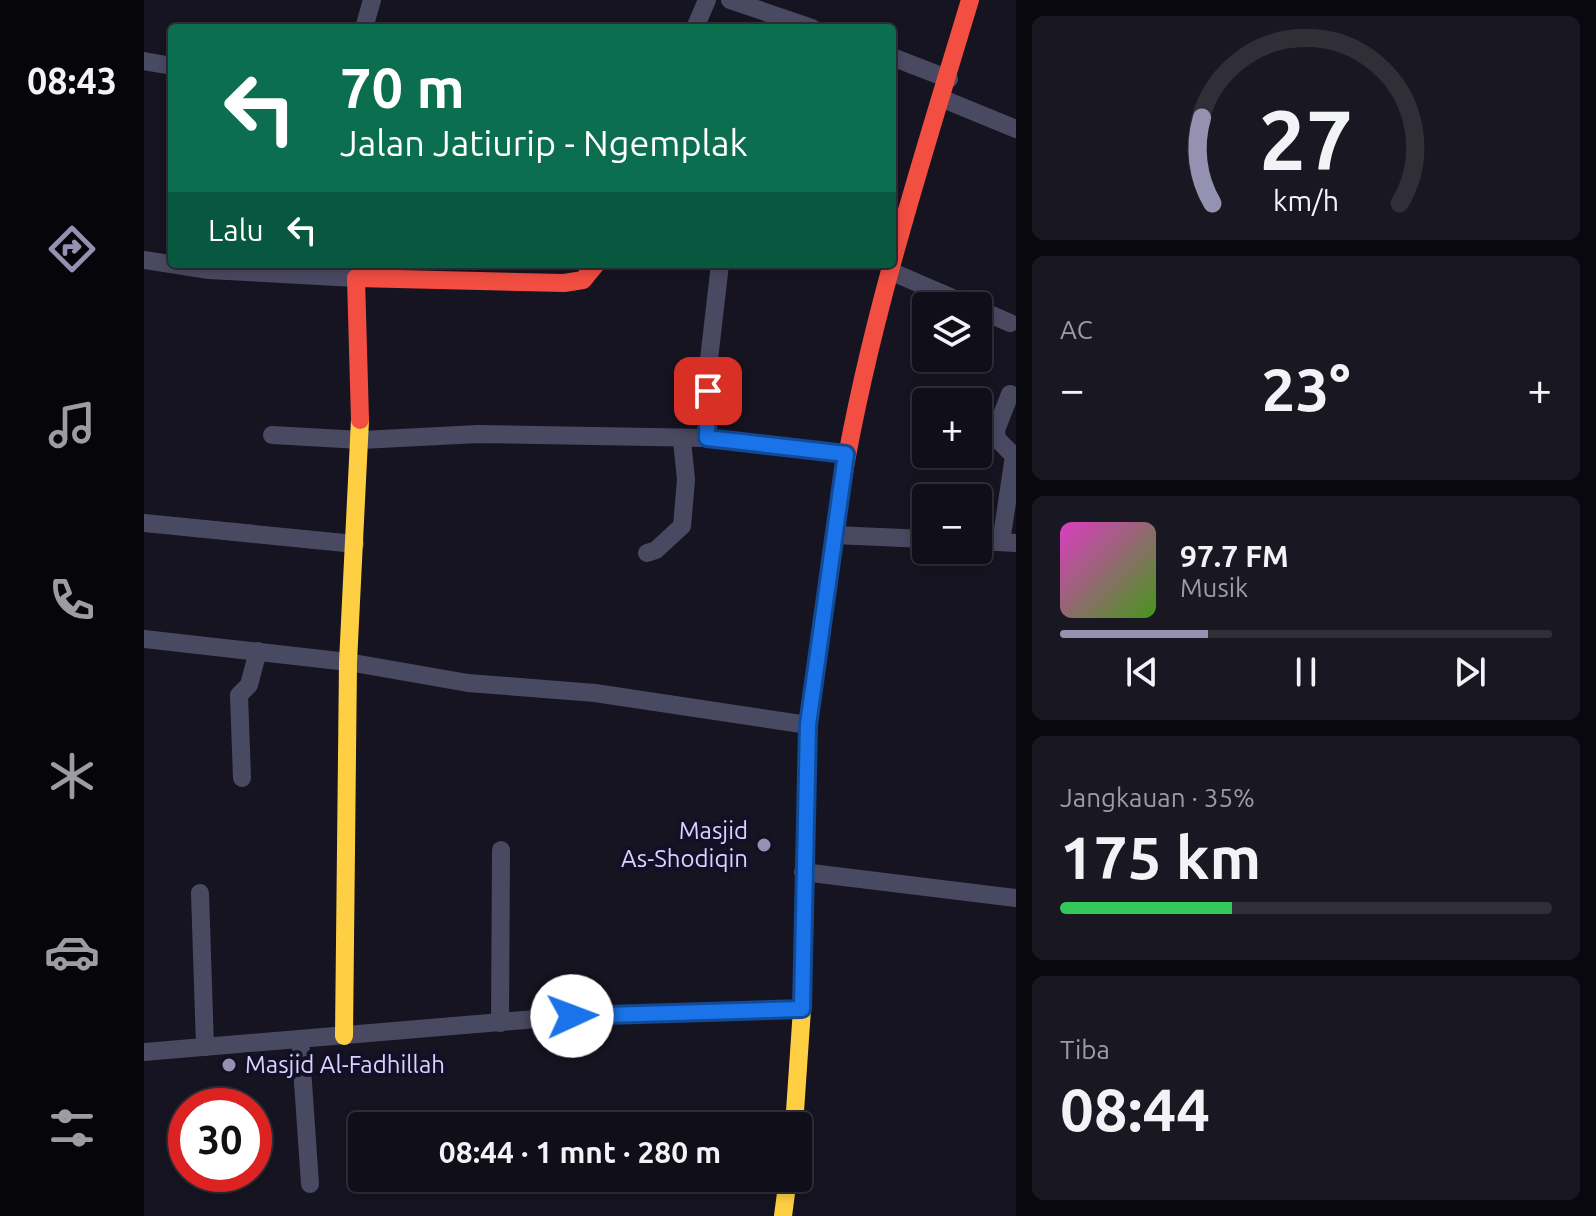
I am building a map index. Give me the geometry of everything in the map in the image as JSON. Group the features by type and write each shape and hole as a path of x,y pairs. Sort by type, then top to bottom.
{"street":[{"path":"365,24 372,0"},
{"path":"697,24 707,0"},
{"path":"730,0 800,24"},
{"path":"896,235 943,99 970,0"},
{"path":"896,59 949,79"},
{"path":"144,61 168,65"},
{"path":"943,99 1016,129 1016,123"},
{"path":"144,260 168,264"},
{"path":"196,268 301,270 356,278 564,283 583,280 593,268"},
{"path":"707,438 708,368 720,268"},
{"path":"795,1112 802,1009 808,725 846,454 867,347 890,268"},
{"path":"890,271 939,292"},
{"path":"344,1036 348,662 361,440 356,278"},
{"path":"992,315 1010,323"},
{"path":"1009,543 1014,456 998,441 996,430 1010,394"},
{"path":"272,435 361,440 478,434 682,440 707,438 846,454"},
{"path":"647,553 656,550 682,526 686,480 682,440"},
{"path":"144,523 219,533 355,544"},
{"path":"834,535 912,538"},
{"path":"144,639 348,662 468,683 595,693 808,725"},
{"path":"242,778 239,695 249,685 258,651"},
{"path":"500,1023 501,850"},
{"path":"803,872 1016,898"},
{"path":"200,893 205,1047"},
{"path":"144,1052 572,1016 802,1009"},
{"path":"300,1039 310,1184"},
{"path":"783,1216 786,1192"}],"traffic: slow":[{"path":"344,1036 348,662 360,420"},
{"path":"795,1112 802,1009 808,725 836,522"},
{"path":"783,1216 786,1192"}],"traffic: jam":[{"path":"896,249 970,0"},
{"path":"360,420 356,278 564,283 583,280 593,268"},
{"path":"836,522 861,389 891,268"}],"place":[{"name":"Masjid As-Shodiqin","path":"764,845"},
{"name":"Masjid Al-Fadhillah","path":"229,1065"}],"route":[{"path":"572,1016 802,1009 808,725 846,454 707,438 708,391"}]}
